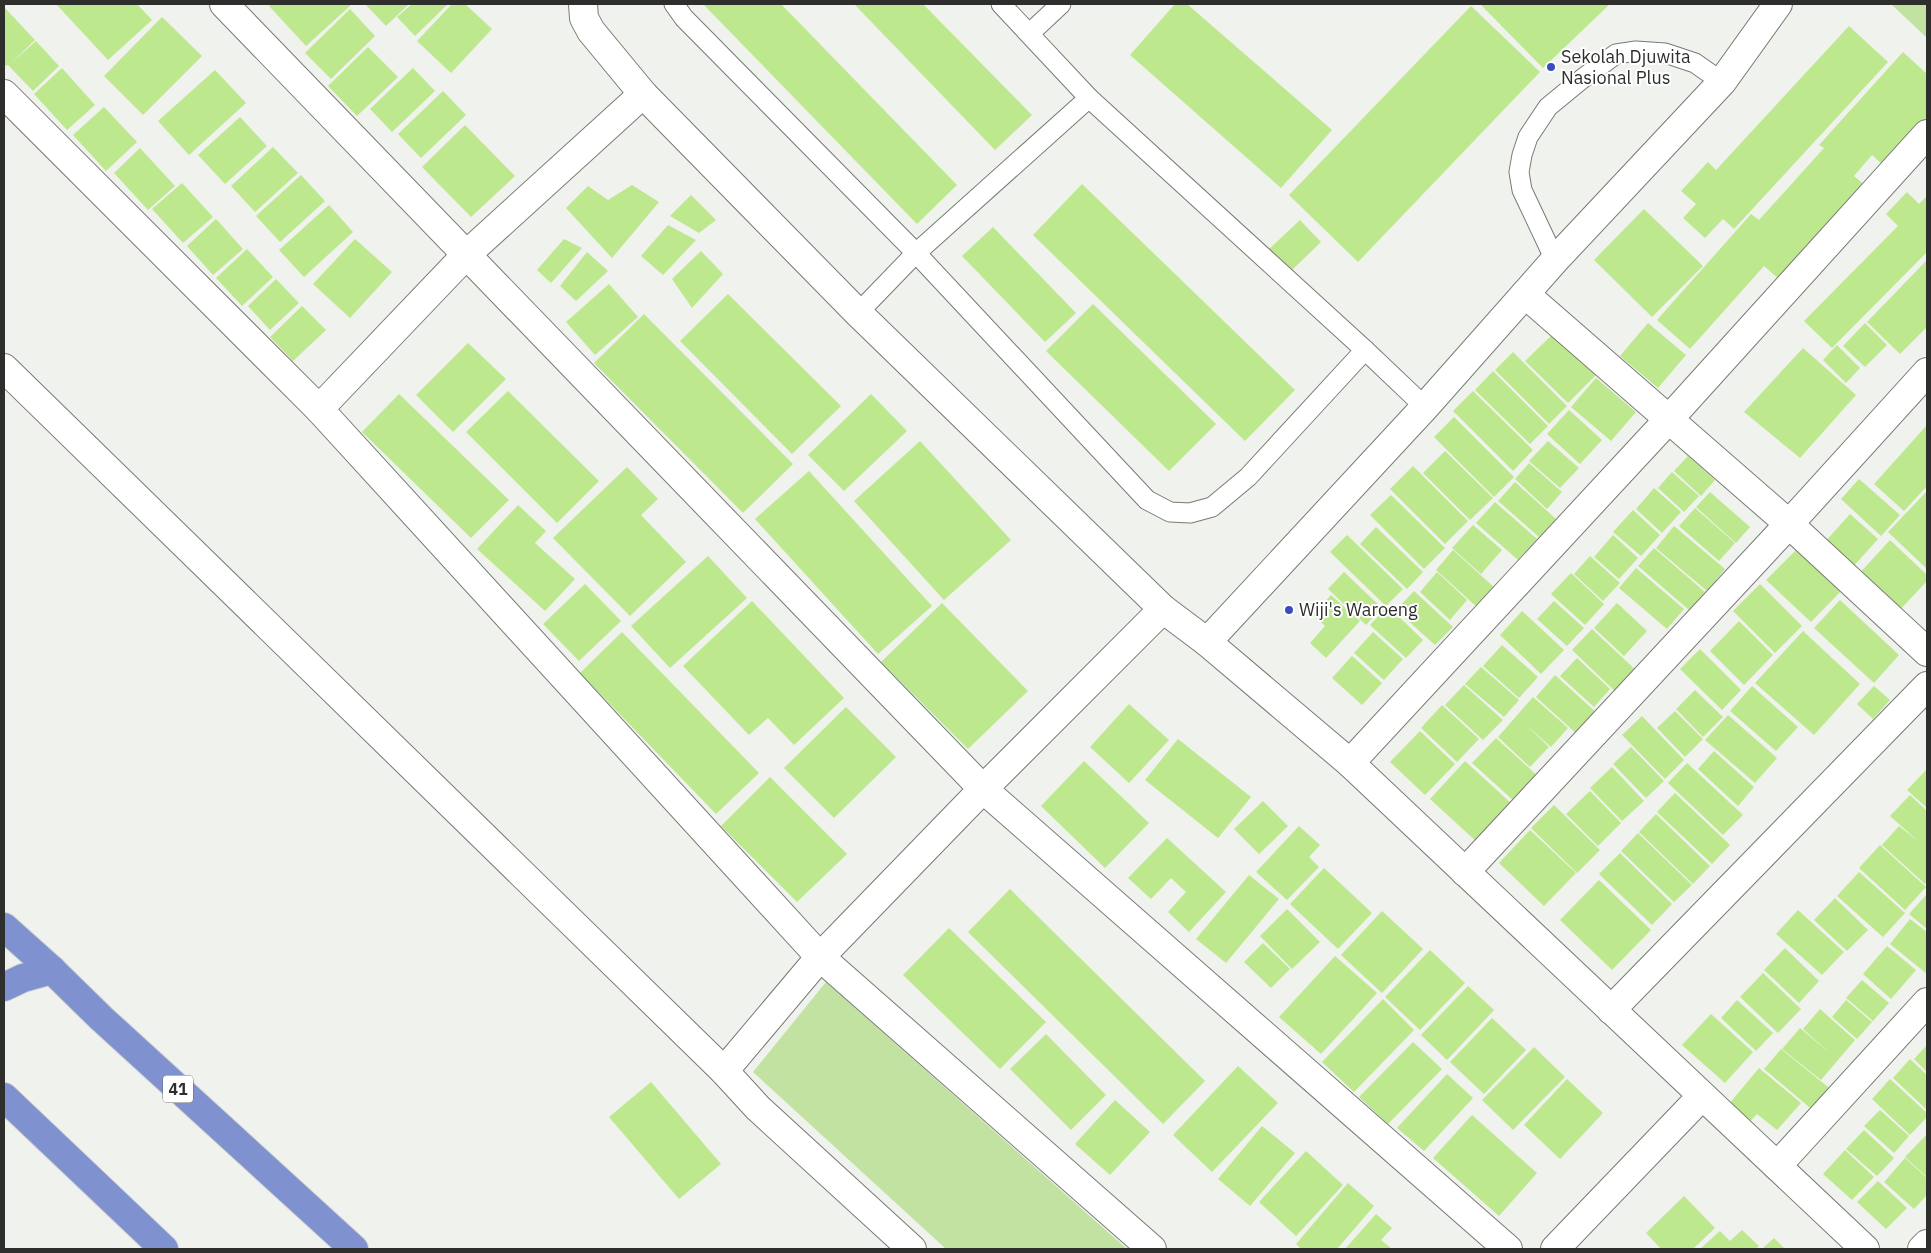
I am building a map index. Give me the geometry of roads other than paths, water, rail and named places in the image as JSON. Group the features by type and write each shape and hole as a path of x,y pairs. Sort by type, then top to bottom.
{"highway":[{"name":"41","path":"4,927 354,1249"},
{"path":"4,987 23,978 52,970"},
{"path":"4,1097 164,1249"}],"street":[{"path":"224,4 983,789 1508,1249"},
{"path":"583,4 584,18 591,31 643,94 858,313 1163,609 1207,642 1350,763 1865,1249"},
{"path":"1207,642 1425,407 1555,260 1722,82 1778,4"},
{"path":"4,94 318,409 820,957 1152,1249"},
{"path":"318,409 467,254 643,94"},
{"path":"1350,763 1669,419 1927,134"},
{"path":"1525,294 1789,524 1927,652"},
{"path":"4,368 724,1072 758,1108 912,1249"},
{"path":"1465,872 1789,524 1927,372"},
{"path":"724,1072 820,957 983,789 1163,609"},
{"path":"1611,1010 1927,686"},
{"path":"1777,1166 1927,1002"},
{"path":"1555,1249 1702,1096"},
{"path":"1922,1249 1927,1244"}],"lane":[{"path":"674,4 684,18 916,253 1147,500 1170,512 1190,513 1212,507 1248,477 1365,350"},
{"path":"1001,4 1089,98 1425,407"},
{"path":"1030,34 1061,4"},
{"path":"1555,260 1522,190 1519,172 1528,137 1548,107 1616,54 1636,51 1665,53 1696,63 1722,82"},
{"path":"858,313 916,253 1089,98"}],"place":[{"name":"Sekolah Djuwita Nasional Plus","path":"1551,67"},
{"name":"Wiji's Waroeng","path":"1289,610"}]}
